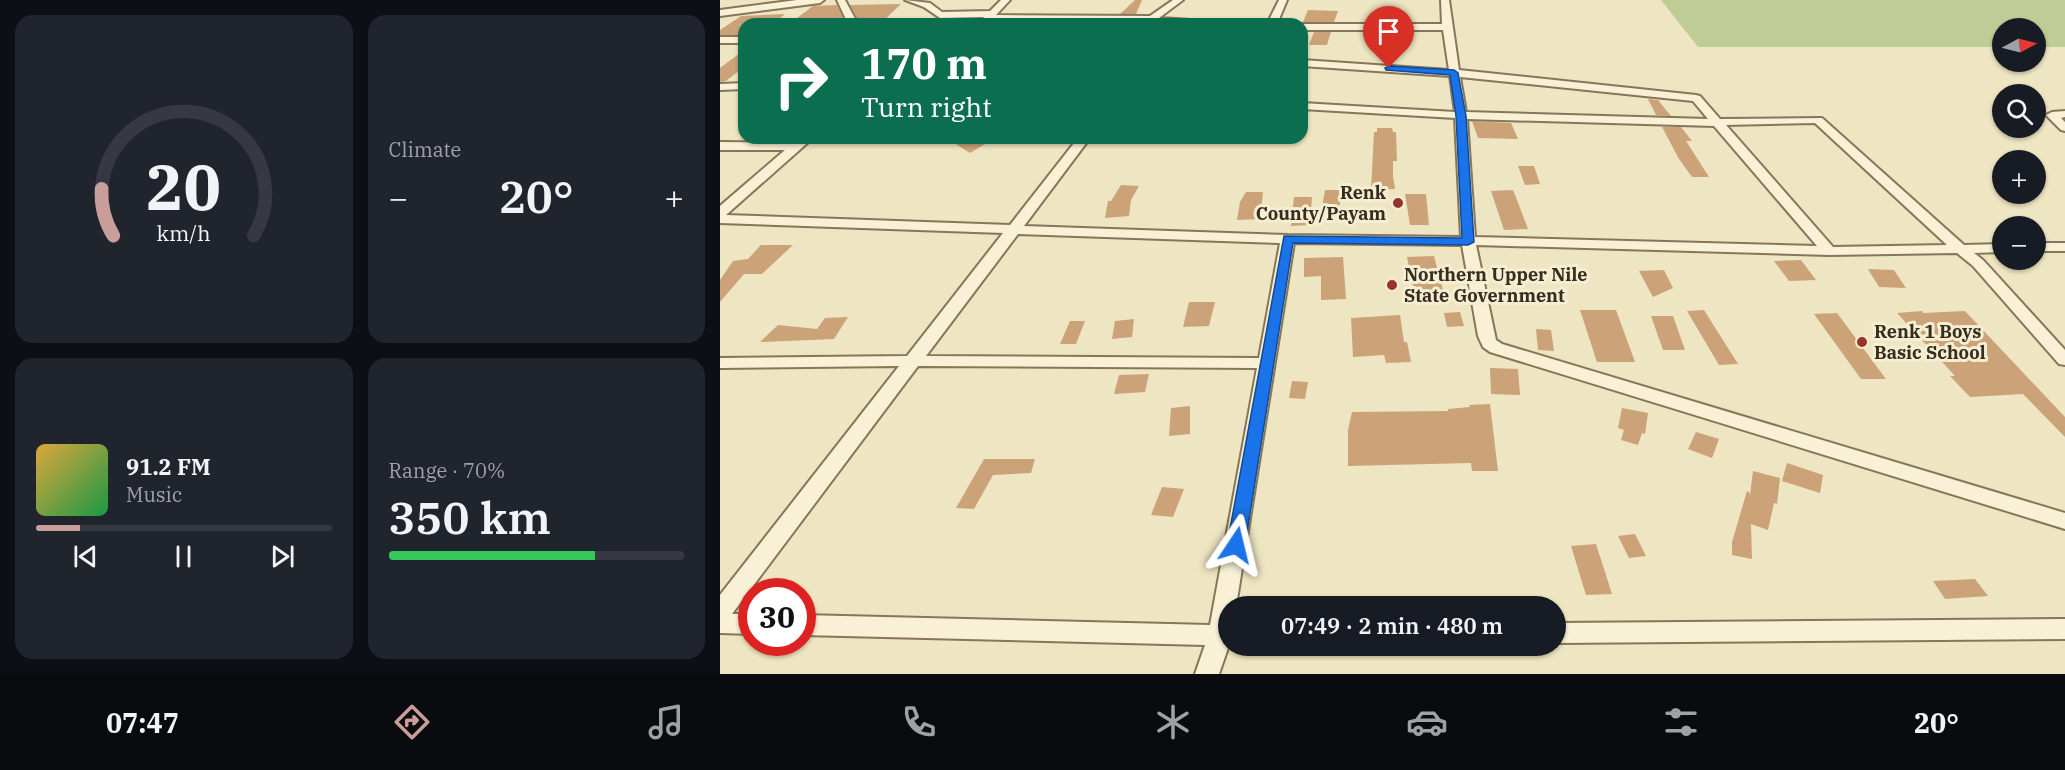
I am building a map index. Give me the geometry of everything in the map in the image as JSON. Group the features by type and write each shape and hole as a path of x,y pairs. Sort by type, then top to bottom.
{"street":[{"path":"720,7 730,0"},
{"path":"720,13 758,10 787,3 820,0"},
{"path":"841,0 850,18"},
{"path":"909,0 927,5 940,15 975,18"},
{"path":"988,18 1006,0"},
{"path":"1152,18 1179,0"},
{"path":"1274,18 1282,0"},
{"path":"1445,0 1461,116 1468,242 1489,343 1496,348 2065,521"},
{"path":"1308,27 1447,27"},
{"path":"720,40 738,40"},
{"path":"1308,63 1454,73 1696,98 1829,251"},
{"path":"720,87 738,86"},
{"path":"720,95 738,88"},
{"path":"1308,106 1461,116 1720,124 1818,120 1978,263 2065,360"},
{"path":"2065,114 2052,115 2065,128"},
{"path":"720,213 800,144"},
{"path":"720,612 1079,144"},
{"path":"720,146 796,147"},
{"path":"720,219 1288,239 1829,251 1992,248"},
{"path":"1230,596 1288,239"},
{"path":"2046,247 2065,246"},
{"path":"720,363 912,361 1268,363"},
{"path":"720,623 738,624"},
{"path":"816,625 1218,635"},
{"path":"1566,633 2065,628"},
{"path":"1207,674 1218,649"}],"green space":[{"path":"1661,0 2065,0 2065,47 2046,47 2046,18 1992,18 1992,47 1698,47"}],"building":[{"path":"1135,0 1142,0 1136,14 1120,14"},
{"path":"901,4 886,18 857,18 850,5"},
{"path":"837,5 843,18 797,18 813,6"},
{"path":"1308,10 1338,11 1334,22 1308,22 1308,18 1305,18"},
{"path":"785,14 780,18 738,18"},
{"path":"738,18 738,35 720,35 720,30"},
{"path":"1314,32 1331,32 1327,45 1309,45"},
{"path":"738,54 738,72 726,81 720,82 720,68"},
{"path":"1648,99 1658,100 1671,116 1656,115"},
{"path":"1472,121 1511,123 1518,139 1478,138"},
{"path":"1662,127 1681,127 1692,141 1686,141 1709,177 1692,177 1679,159"},
{"path":"1377,128 1392,128 1393,132 1396,132 1397,161 1393,161 1395,189 1371,190 1374,132 1377,132"},
{"path":"956,144 985,144 970,153"},
{"path":"1518,166 1534,166 1540,184 1525,185"},
{"path":"1121,185 1139,186 1131,200 1129,216 1105,218 1108,201 1111,201"},
{"path":"1325,190 1343,190 1339,207 1322,207"},
{"path":"1513,190 1528,229 1504,230 1491,191"},
{"path":"1246,192 1263,192 1260,219 1237,220 1240,202"},
{"path":"1405,194 1426,194 1429,225 1410,225"},
{"path":"1294,197 1312,197 1310,225 1291,226"},
{"path":"761,245 793,245 762,274 744,274 720,302 720,280 733,261 748,259"},
{"path":"1434,256 1445,298 1416,300 1407,257"},
{"path":"1343,257 1346,299 1321,300 1321,276 1304,277 1304,258"},
{"path":"1801,260 1816,280 1789,281 1774,261"},
{"path":"1519,269 1533,277 1518,286 1502,280"},
{"path":"1868,269 1894,270 1906,288 1879,287"},
{"path":"1664,270 1673,288 1653,297 1639,271"},
{"path":"1189,302 1215,302 1209,326 1183,327"},
{"path":"1580,310 1616,310 1635,362 1597,362"},
{"path":"1704,310 1738,364 1719,365 1687,311"},
{"path":"1922,311 1923,313 1965,311 2065,417 2065,437 2023,394 1970,397 1950,376 1955,376 1897,313"},
{"path":"1460,312 1464,326 1447,327 1444,313"},
{"path":"1837,313 1886,379 1861,379 1814,314"},
{"path":"1400,315 1404,342 1407,342 1411,362 1386,363 1384,355 1353,357 1351,318"},
{"path":"1651,316 1673,316 1685,350 1663,350"},
{"path":"848,317 834,339 760,342 778,325 817,329 825,318"},
{"path":"1134,319 1132,337 1112,339 1115,321"},
{"path":"1070,321 1085,321 1076,344 1060,344"},
{"path":"1536,329 1551,330 1554,351 1538,350"},
{"path":"1490,368 1518,369 1520,395 1491,394"},
{"path":"1149,374 1145,392 1114,394 1119,375"},
{"path":"1292,381 1308,382 1305,399 1289,398"},
{"path":"1490,404 1498,471 1472,471 1471,463 1348,466 1348,430 1352,412 1448,411 1448,409 1470,407 1469,405"},
{"path":"1190,406 1190,434 1169,436 1171,408"},
{"path":"1622,408 1648,413 1645,434 1642,433 1638,445 1621,440 1624,430 1618,428"},
{"path":"1696,432 1719,439 1712,458 1688,449"},
{"path":"984,459 1035,459 1031,473 993,475 974,509 956,508"},
{"path":"1787,463 1823,475 1820,493 1782,481"},
{"path":"1753,471 1780,478 1777,504 1774,503 1768,530 1751,524 1752,559 1732,555 1732,542 1747,491 1750,495"},
{"path":"1162,487 1184,489 1173,517 1151,515"},
{"path":"1635,534 1646,556 1629,558 1618,536"},
{"path":"1596,544 1612,594 1586,595 1571,546"},
{"path":"1975,579 1988,596 1945,599 1933,581"}],"place":[{"name":"Renk County/Payam","path":"1398,203"},
{"name":"Northern Upper Nile State Government","path":"1392,285"},
{"name":"Renk 1 Boys Basic School","path":"1862,342"}],"route":[{"path":"1236,545 1288,239 1468,242 1461,116 1454,73 1389,68"}]}
